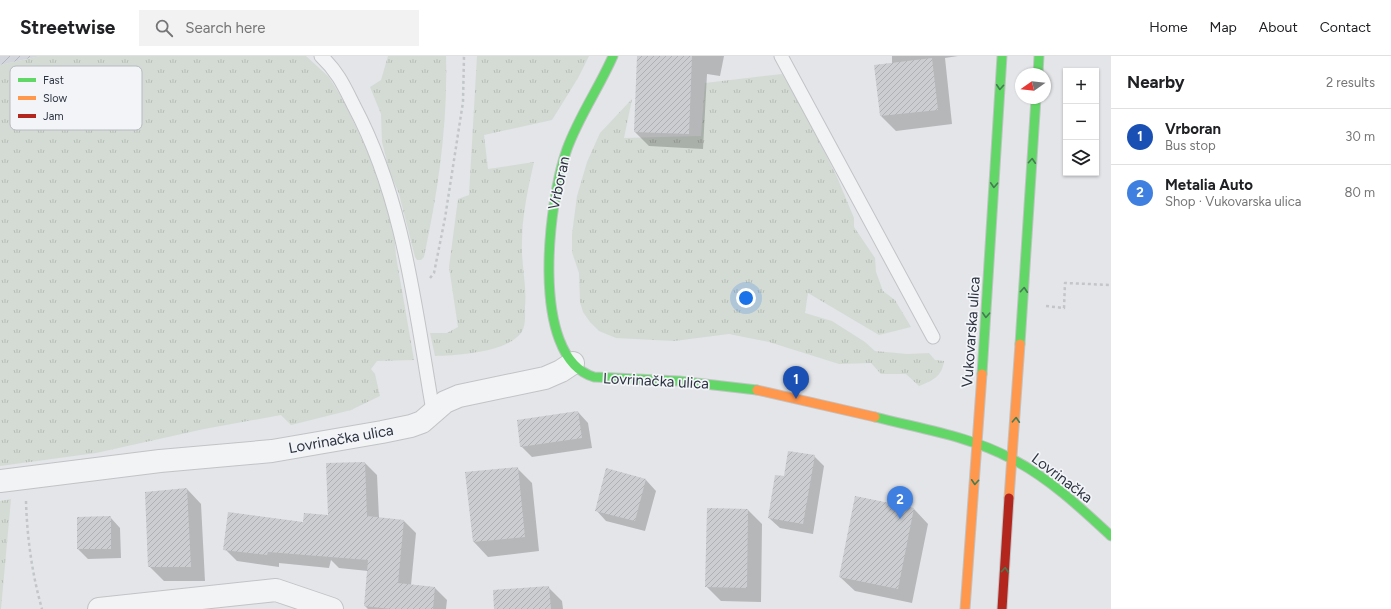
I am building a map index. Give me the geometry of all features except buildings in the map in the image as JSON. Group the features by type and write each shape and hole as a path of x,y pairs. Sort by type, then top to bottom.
{"street":[{"name":"Vrboran","path":"573,363 563,348 557,332 550,292 548,252 552,211 558,175 567,149 612,56"},
{"name":"Vukovarska ulica","path":"965,609 1002,56"},
{"path":"1038,68 1039,56"},
{"path":"1002,609 1014,459 1036,104"},
{"name":"Lovrinačka ulica","path":"0,481 160,461 272,451 411,426 422,422 444,402 459,396 545,378 561,372 573,363 583,373 594,377 679,381 757,390 867,415 977,443 1014,459"},
{"name":"Lovrinačka","path":"1014,459 1068,497 1111,536"},
{"path":"99,609 186,604 276,590 332,609"}],"lane":[{"path":"321,56 335,70 365,126 382,169 397,216 414,299 433,411"},
{"path":"781,56 933,337"}],"path":[{"path":"414,299 434,273 445,218 463,102 464,56"},
{"path":"1046,306 1064,308 1065,283 1111,285"},
{"path":"24,478 27,529 36,588 42,609"}],"shaded area":[{"path":"0,56 40,56 0,65"}],"green space":[{"path":"40,56 306,56 329,77 345,103 368,153 394,229 396,256 414,360 377,361 371,369 375,374 380,396 351,410 291,425 281,415 204,429 96,453 0,466 0,65"},
{"path":"388,56 446,56 444,132 438,182 424,257 421,260 417,260 415,257 399,194 389,170 382,142 381,114 370,87 381,80"},
{"path":"477,56 589,56 578,78 552,120 484,135 488,169 534,162 526,202 522,233 525,283 525,320 523,330 514,340 493,349 468,354 435,356 430,333 447,333 458,327 449,267 458,199 469,195"},
{"path":"782,74 804,111 837,177 854,218 854,227 875,258 876,272 883,291 895,300 911,327 879,335 808,293 805,313 832,321 865,342 875,351 907,354 929,353 935,360 944,361 939,374 929,382 919,386 906,374 881,374 871,363 839,364 769,342 729,334 674,341 616,338 599,331 583,312 580,302 579,273 572,252 572,234 577,196 587,162 600,133 632,99 624,138 701,136 705,83"},
{"path":"11,499 1,609 0,609 0,501"}],"traffic: fast":[{"path":"613,56 567,149 560,172 554,202 550,237 549,274 552,309 559,340 573,363 594,377 679,381 757,390"},
{"path":"982,374 1002,56"},
{"path":"1038,68 1039,56"},
{"path":"1020,344 1036,104"},
{"path":"875,417 927,429 979,444 1012,459 1051,484 1111,536"}],"traffic: slow":[{"path":"1009,498 1020,344"},
{"path":"965,609 982,374"},
{"path":"757,390 875,417"}],"traffic: jam":[{"path":"1002,609 1009,498"}],"place":[{"name":"Vrboran","path":"796,399"},
{"name":"Metalia Auto","path":"900,519"}]}
